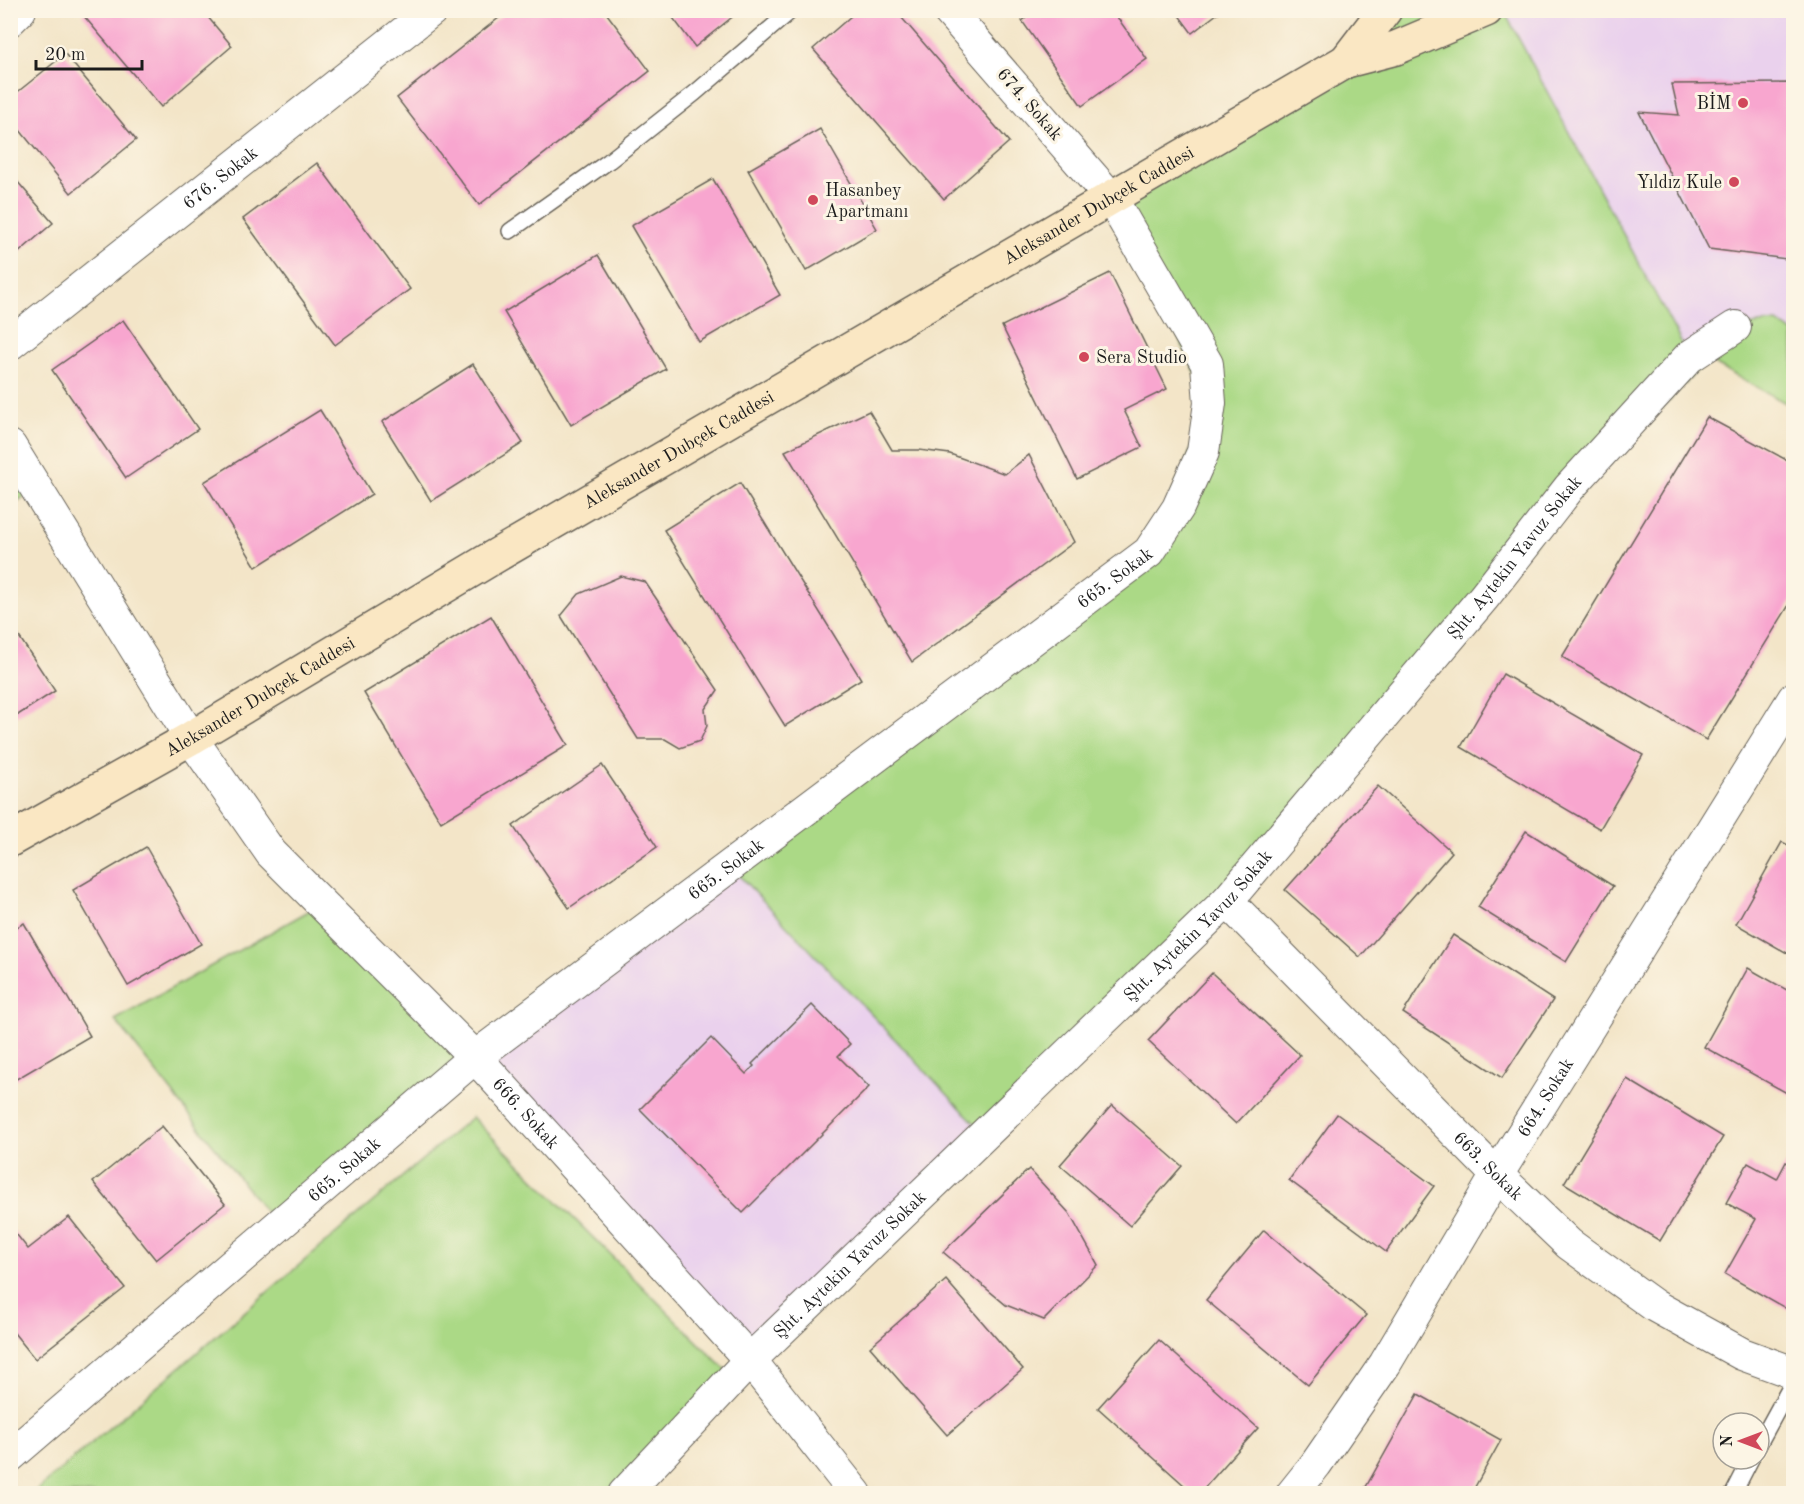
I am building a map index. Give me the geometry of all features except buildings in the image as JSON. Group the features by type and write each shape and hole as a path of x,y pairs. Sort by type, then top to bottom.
{"main road":[{"path":"1346,61 1385,10"},
{"path":"1346,61 1396,48 1486,10"},
{"name":"Aleksander Dubçek Caddesi","path":"10,840 191,738 492,558 1346,61"}],"street":[{"path":"10,20 20,10"},
{"name":"676. Sokak","path":"10,344 432,10"},
{"name":"674. Sokak","path":"948,10 1111,198"},
{"name":"665. Sokak","path":"14,1444 475,1057 1149,552 1178,508 1203,452 1210,404 1207,364 1111,198"},
{"name":"Şht. Aytekin Yavuz Sokak","path":"624,1494 750,1360 1227,901 1484,597 1569,489 1689,357 1735,327"},
{"name":"666. Sokak","path":"10,446 191,738 271,853 475,1057 750,1360 856,1494"},
{"name":"664. Sokak","path":"1292,1494 1316,1464 1385,1364 1497,1175 1794,698"},
{"name":"663. Sokak","path":"1227,901 1497,1175 1569,1244 1655,1306 1742,1354 1794,1373"}],"lane":[{"path":"510,231 609,161 687,100 792,10"},
{"path":"1771,1422 1794,1380"},
{"path":"1733,1494 1745,1471"}],"shaded area":[{"path":"1504,11 1793,11 1793,332 1777,322 1689,357"},
{"path":"730,866 985,1134 750,1360 475,1057"}],"green space":[{"path":"1385,11 1504,11 1689,357 1735,327 1777,322 1793,332 1793,407 1707,360 1484,597 1227,901 985,1134 730,866 1149,552 1210,403 1111,198 1346,61"},
{"path":"10,446 37,489 11,505 10,505"},
{"path":"321,904 475,1057 277,1226 115,1020"},
{"path":"472,1117 734,1378 625,1493 32,1494"}],"place":[{"name":"BİM","path":"1743,103"},
{"name":"Yıldız Kule","path":"1734,182"},
{"name":"Hasanbey Apartmanı","path":"813,200"},
{"name":"Sera Studio","path":"1084,357"}]}
